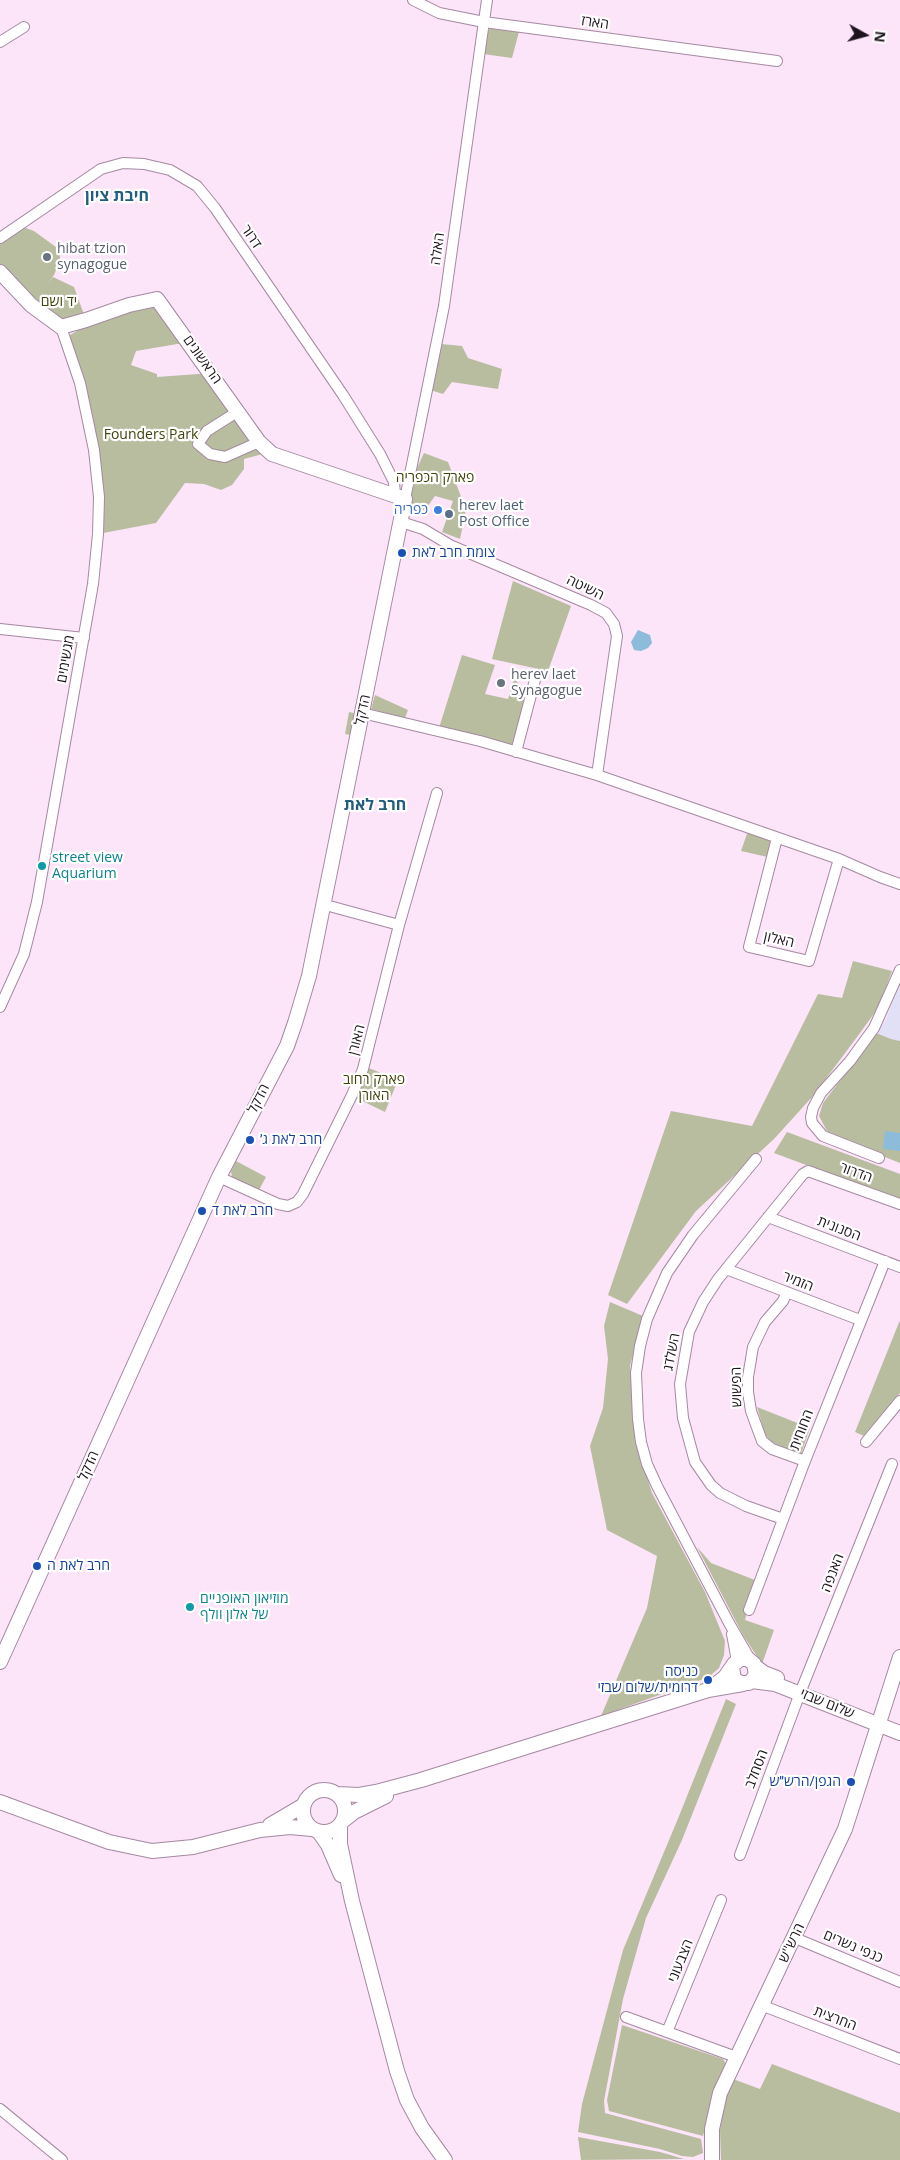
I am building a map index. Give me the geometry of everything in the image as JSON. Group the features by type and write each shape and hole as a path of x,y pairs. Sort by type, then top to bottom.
{"street":[{"name":"הארז","path":"413,0 439,13 484,22 777,61"},
{"name":"האלה","path":"400,497 444,306 487,0"},
{"path":"0,42 24,27"},
{"name":"דרור","path":"0,238 101,169 123,163 144,164 170,170 198,186 216,208 343,395 380,454 400,497"},
{"path":"0,272 31,306 61,326"},
{"name":"הראשונים","path":"61,326 86,320 129,304 157,298 259,442 272,454 400,497"},
{"name":"מגשימים","path":"0,1007 3,992 24,954 37,902 93,584 98,534 99,496 94,450 80,384 61,326"},
{"path":"237,412 207,431 198,444 210,454 225,457 259,442"},
{"name":"הדקל","path":"0,1662 219,1177 287,1046 303,998 362,714 401,522 400,497"},
{"name":"השיטה","path":"401,522 423,529 450,544 536,580 606,613 614,624 617,636 597,775"},
{"path":"0,629 84,638"},
{"path":"516,752 536,676"},
{"path":"362,714 516,752 597,775 840,859 900,884"},
{"name":"האורן","path":"219,1177 278,1204 288,1206 297,1202 303,1194 363,1069 399,926 437,793"},
{"name":"האלון","path":"777,838 749,947 809,961 840,859"},
{"path":"322,904 399,926"},
{"path":"879,1158 823,1136 812,1123 811,1117 813,1108 821,1093 850,1061 874,1028 900,970"},
{"path":"729,1624 734,1679 747,1682 756,1675 754,1664 729,1624 647,1464 638,1420 636,1373 647,1319 666,1273 694,1235 756,1159"},
{"name":"הדרור","path":"803,1174 812,1171 900,1204"},
{"name":"השלדג","path":"783,1519 746,1506 720,1493 702,1474 688,1443 683,1418 680,1384 689,1332 703,1302 726,1269 803,1174"},
{"name":"הסנונית","path":"768,1217 900,1267"},
{"name":"החוחית","path":"749,1610 805,1461 885,1261"},
{"name":"הזמיר","path":"726,1269 860,1320"},
{"name":"הפשוש","path":"787,1292 782,1302 765,1322 753,1347 748,1377 748,1392 751,1411 762,1441 772,1449 805,1461"},
{"path":"866,1442 900,1401"},
{"name":"האנפה","path":"801,1690 892,1464"},
{"name":"הרש''ש","path":"712,2160 711,2142 720,2093 845,1829 900,1657"},
{"path":"708,1690 719,1682 734,1664 744,1659 754,1664"},
{"name":"שלום שבזי","path":"754,1664 764,1673 879,1722 900,1733"},
{"name":"שלום שבזי","path":"421,1780 708,1690 747,1682 766,1682 801,1690"},
{"name":"הסחלב","path":"740,1855 801,1690"},
{"name":"שלום שבזי","path":"879,1722 900,1728"},
{"path":"352,1901 328,1845 304,1818 304,1805 307,1799 318,1790 337,1794 366,1794 421,1780"},
{"path":"0,1802 109,1842 152,1851 193,1847 260,1830 290,1827 316,1831 334,1831 361,1808 421,1780"},
{"path":"337,1794 345,1806 340,1844 352,1901 397,2071 407,2100 422,2128 445,2160"},
{"path":"260,1830 287,1817 304,1805"},
{"name":"הצבעוני","path":"668,2032 721,1900"},
{"name":"כנפי נשרים","path":"795,1938 900,1982"},
{"name":"החרצית","path":"761,2005 900,2058"},
{"path":"626,2017 736,2057"},
{"path":"0,2109 62,2160"}],"shaded area":[{"path":"900,982 900,1041 876,1033 886,1020"}],"green space":[{"path":"492,26 520,28 512,58 483,54 485,36"},
{"name":"יד ושם","path":"23,227 34,231 60,250 60,260 54,275 48,283 53,277 74,287 86,320 61,327 0,272 0,238"},
{"name":"Founders Park","path":"157,299 189,342 136,351 131,365 157,374 157,377 212,373 270,452 244,459 244,469 232,485 221,490 204,484 185,483 156,523 98,534 102,487 70,335 111,311"},
{"path":"441,344 462,346 468,358 502,369 498,389 452,382 443,394 430,390"},
{"name":"פארק הכפריה","path":"424,453 448,462 466,510 460,539 442,532 453,501 435,496 425,510 405,512 416,479 413,477"},
{"path":"513,581 571,606 548,671 492,659"},
{"path":"462,655 495,665 485,694 508,699 514,679 531,695 516,752 438,731"},
{"path":"375,695 408,710 405,718 371,709"},
{"path":"349,712 362,715 357,736 345,734"},
{"path":"749,828 777,838 772,858 741,851"},
{"path":"853,961 892,971 878,1008 860,1033 813,1096 774,1139 696,1211 627,1304 608,1295 671,1111 752,1126 818,994 842,998"},
{"path":"876,1033 900,1041 900,1163 837,1138 827,1131 819,1116 823,1103"},
{"name":"פארק רחוב האורן","path":"364,1066 398,1080 385,1112 352,1096"},
{"path":"787,1132 900,1174 900,1200 774,1153"},
{"path":"236,1161 266,1177 259,1190 232,1177 231,1171"},
{"path":"610,1302 643,1316 630,1366 637,1446 652,1493 705,1592 725,1641 724,1655 719,1668 709,1677 601,1716 647,1608 657,1556 607,1530 590,1446 603,1408 608,1359 604,1326"},
{"path":"900,1320 900,1393 864,1436 855,1432"},
{"path":"757,1407 810,1428 801,1454 771,1442 765,1434"},
{"path":"697,1547 711,1563 755,1580 745,1620 774,1630 762,1664 743,1635"},
{"path":"726,1699 736,1704 682,1840 646,1918 623,1999 604,2101 605,2113 701,2139 703,2153 693,2157 578,2132 582,2104 623,1950"},
{"path":"622,2025 723,2059 726,2064 716,2085 703,2136 609,2111 607,2100"},
{"path":"772,2064 900,2113 900,2160 721,2160 720,2130 724,2101 733,2079 760,2089"},
{"path":"578,2137 660,2152 684,2159 581,2160"}],"water":[{"path":"638,630 650,635 652,643 648,648 641,651 634,650 631,642"},
{"path":"885,1131 900,1133 900,1151 883,1149"}],"place":[{"name":"hibat tzion synagogue","path":"47,257"},
{"name":"כפריה","path":"438,510"},
{"name":"herev laet Post Office","path":"449,514"},
{"name":"צומת חרב לאת","path":"402,553"},
{"name":"herev laet Synagogue","path":"501,683"},
{"name":"street view Aquarium","path":"42,866"},
{"name":"חרב לאת ג׳","path":"250,1140"},
{"name":"חרב לאת ד","path":"202,1211"},
{"name":"חרב לאת ה","path":"37,1566"},
{"name":"מוזיאון האופניים של אלון וולף","path":"190,1607"},
{"name":"כניסה דרומית/שלום שבזי","path":"708,1680"},
{"name":"הגפן/הרש״ש","path":"851,1782"}],"district":[{"name":"חיבת ציון","path":"117,196"},
{"name":"חרב לאת","path":"375,805"}]}
